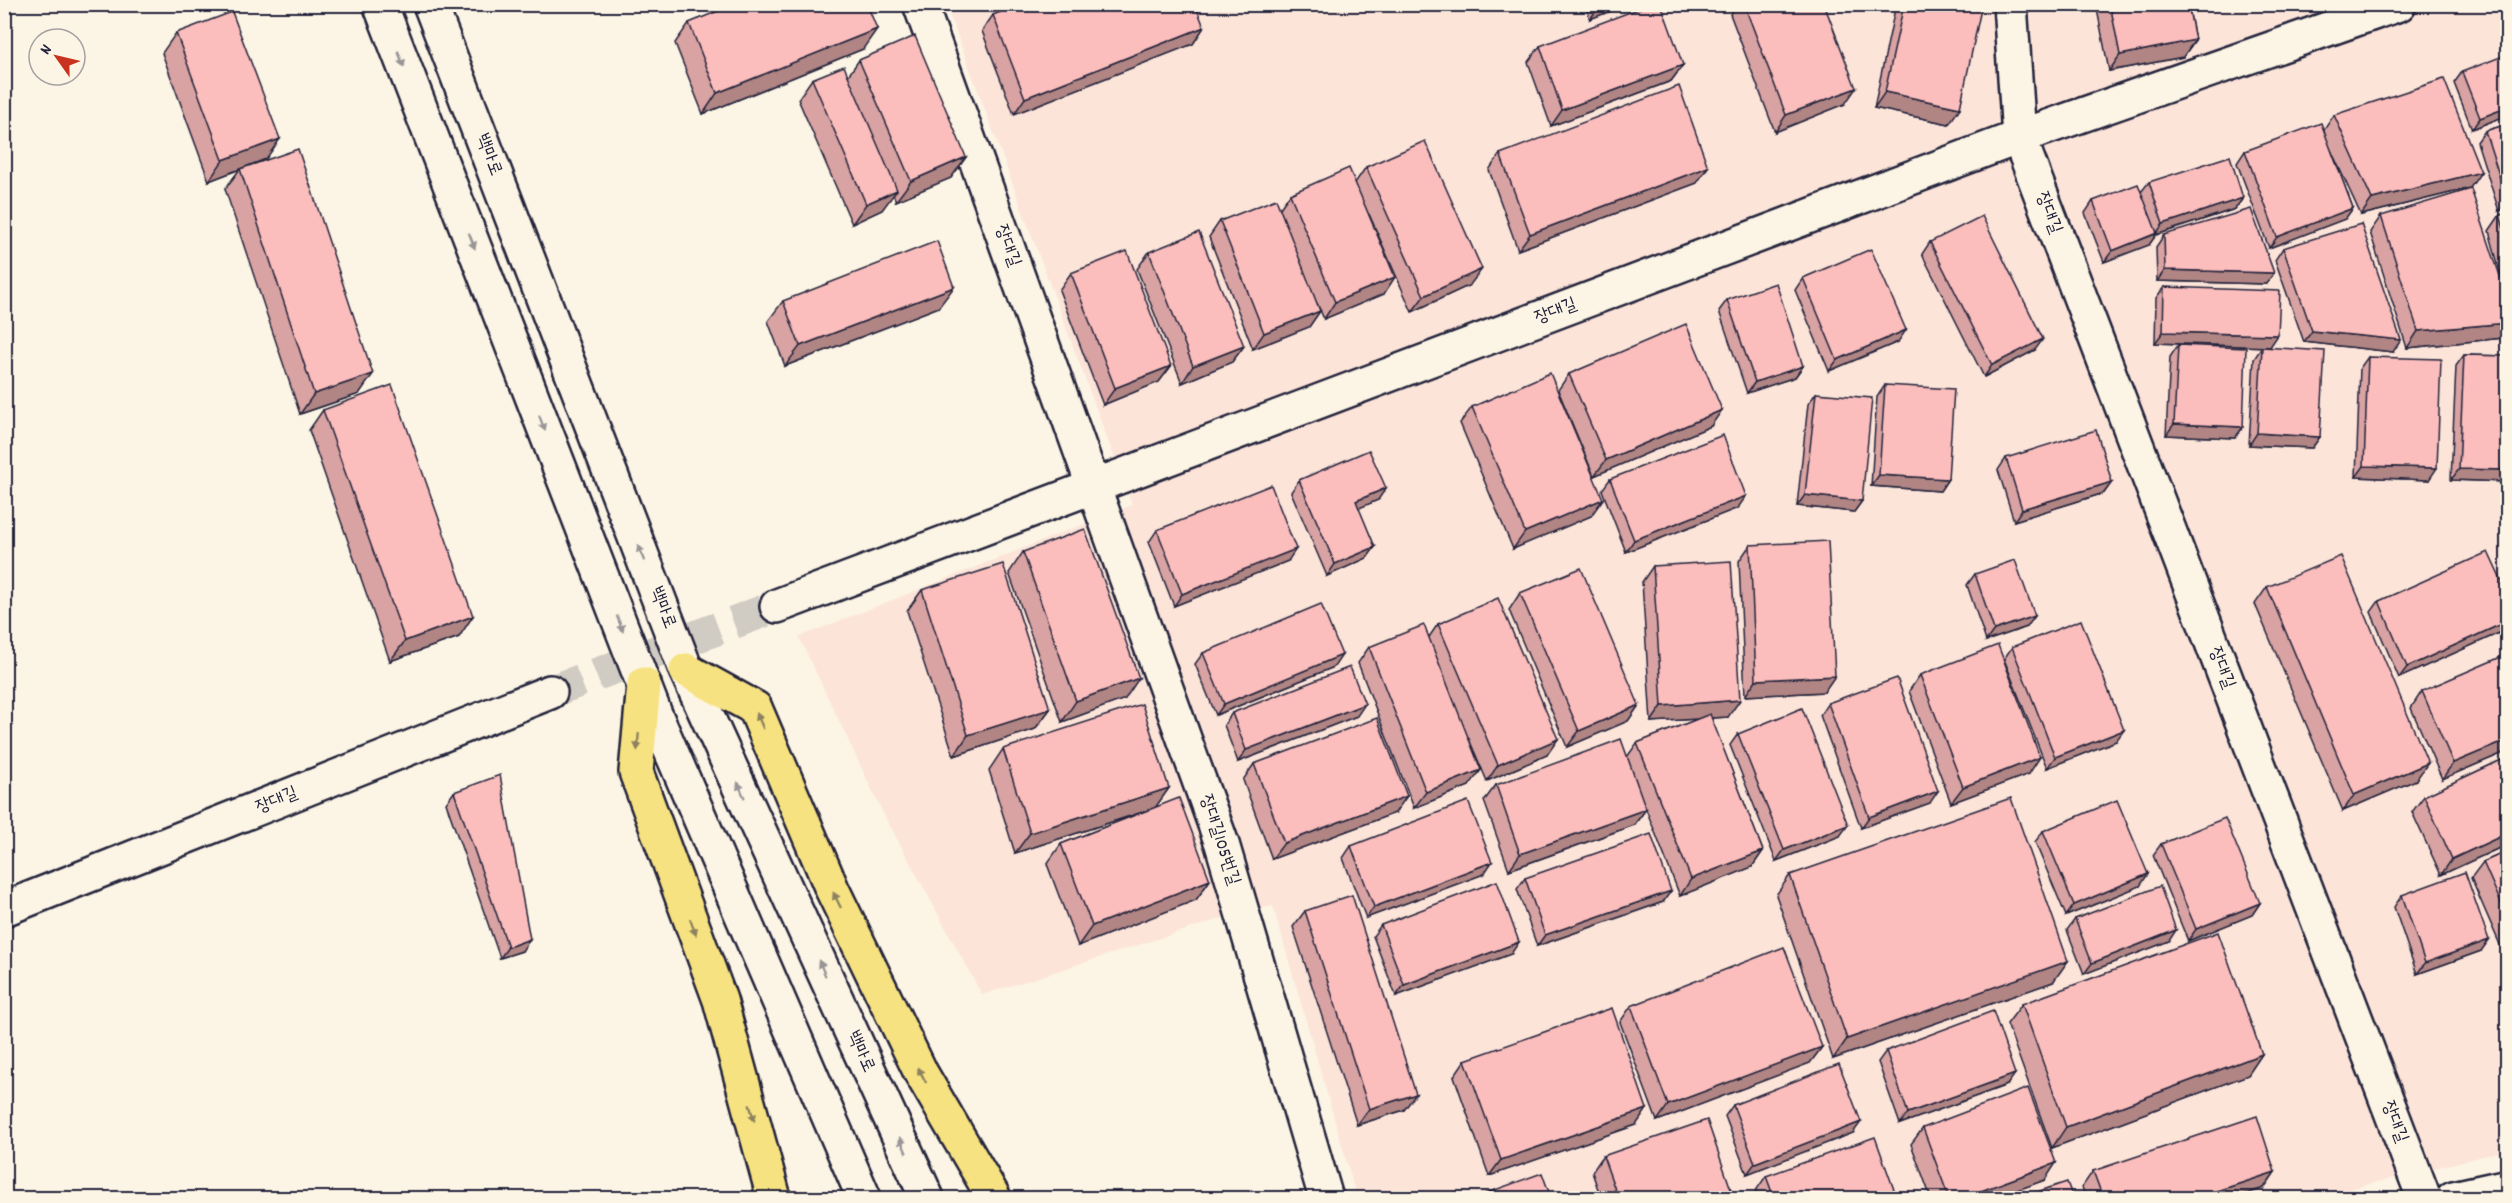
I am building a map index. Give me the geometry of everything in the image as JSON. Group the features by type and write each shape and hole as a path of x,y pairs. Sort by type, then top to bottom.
{"highway":[{"path":"686,670 754,708 832,889 921,1073 994,1198"},
{"path":"644,684 636,772 720,1000 774,1198"}],"street":[{"path":"380,4 644,684 864,1198"},
{"name":"백마로","path":"430,4 686,670 927,1198"},
{"name":"장대길","path":"920,4 1094,487"},
{"path":"2010,4 2019,137"},
{"name":"장대길","path":"777,606 2019,137 2399,4"},
{"name":"장대길","path":"2019,137 2424,1198"},
{"name":"장대길105번길","path":"1094,487 1222,844 1326,1198"},
{"name":"장대길","path":"4,909 550,692"},
{"path":"2453,1198 2508,1186"}],"shaded area":[{"path":"946,5 2507,5 2507,1150 2314,1198 1357,1198 1273,906 1242,912 982,995 882,811 799,637 1132,505"}],"building":[{"path":"735,4 867,4 877,29 717,93 689,23"},
{"path":"1020,4 1195,4 1204,27 1025,98 993,15"},
{"path":"1651,4 1661,4 1683,65 1562,110 1540,46"},
{"path":"1744,4 1824,4 1856,88 1786,115"},
{"path":"1904,4 1982,4 1960,108 1885,92"},
{"path":"2110,4 2188,4 2195,40 2120,55"},
{"path":"232,12 280,139 223,160 176,33"},
{"path":"915,36 966,157 911,181 859,60"},
{"path":"2508,54 2508,107 2480,118 2462,72"},
{"path":"844,66 897,190 866,204 812,79"},
{"path":"2444,79 2481,172 2372,199 2334,115"},
{"path":"1679,86 1708,167 1530,234 1500,154"},
{"path":"2321,123 2353,208 2277,237 2245,151"},
{"path":"2508,124 2508,200 2507,200 2485,131"},
{"path":"1425,141 1482,269 1424,296 1366,167"},
{"path":"298,149 373,374 314,394 240,169"},
{"path":"2230,156 2243,198 2163,224 2149,182"},
{"path":"1349,168 1395,277 1335,302 1290,194"},
{"path":"2138,184 2157,233 2112,251 2093,201"},
{"path":"2471,189 2508,300 2508,323 2418,331 2381,216"},
{"path":"1276,199 1320,311 1264,333 1220,221"},
{"path":"2251,209 2274,273 2165,270 2164,235"},
{"path":"2508,213 2508,242 2500,215"},
{"path":"1982,216 2043,339 1992,365 1930,242"},
{"path":"2361,224 2401,340 2312,331 2283,248"},
{"path":"1199,232 1244,346 1193,366 1149,252"},
{"path":"937,241 954,287 800,346 783,301"},
{"path":"1871,249 1906,330 1837,360 1803,278"},
{"path":"1127,251 1171,366 1115,388 1071,273"},
{"path":"1776,283 1803,366 1755,382 1727,300"},
{"path":"2164,287 2280,291 2278,335 2163,332"},
{"path":"1686,324 1722,410 1606,460 1569,374"},
{"path":"2178,345 2246,348 2243,427 2174,424"},
{"path":"2262,347 2325,351 2320,437 2257,433"},
{"path":"2464,355 2508,356 2508,470 2459,469"},
{"path":"2368,357 2441,359 2437,468 2364,466"},
{"path":"1550,373 1603,499 1525,532 1472,407"},
{"path":"392,385 473,616 405,641 323,410"},
{"path":"1885,385 1954,389 1948,479 1879,475"},
{"path":"1816,393 1872,398 1862,501 1805,495"},
{"path":"2096,430 2112,482 2022,509 2006,458"},
{"path":"1723,435 1746,496 1634,540 1610,479"},
{"path":"1369,450 1386,488 1356,501 1375,547 1335,564 1299,480"},
{"path":"1271,485 1296,549 1182,594 1157,530"},
{"path":"1085,529 1139,678 1076,701 1023,552"},
{"path":"1828,541 1835,676 1756,680 1750,545"},
{"path":"2488,552 2508,595 2508,621 2407,667 2379,601"},
{"path":"2341,556 2428,763 2354,795 2267,587"},
{"path":"2015,560 2035,616 1994,630 1975,574"},
{"path":"1731,561 1740,700 1662,706 1653,566"},
{"path":"1003,564 1050,709 968,735 922,590"},
{"path":"1581,568 1639,705 1579,731 1520,593"},
{"path":"1498,598 1558,739 1498,765 1438,624"},
{"path":"1321,604 1342,655 1224,704 1203,653"},
{"path":"2081,620 2124,730 2055,757 2012,647"},
{"path":"1424,625 1481,770 1426,792 1369,647"},
{"path":"1998,645 2040,757 1963,787 1920,675"},
{"path":"2508,654 2508,740 2453,763 2422,691"},
{"path":"1350,667 1365,704 1246,750 1232,713"},
{"path":"1897,678 1938,791 1869,817 1828,703"},
{"path":"1142,704 1169,788 1030,833 1003,749"},
{"path":"1802,708 1848,825 1784,850 1738,734"},
{"path":"1710,714 1763,851 1691,879 1637,743"},
{"path":"1377,718 1407,796 1284,843 1254,764"},
{"path":"1621,739 1646,809 1520,854 1496,785"},
{"path":"2508,757 2508,833 2452,859 2424,796"},
{"path":"500,775 530,939 508,947 454,792"},
{"path":"1179,798 1210,880 1092,926 1061,844"},
{"path":"2011,798 2068,961 1847,1039 1790,875"},
{"path":"2117,800 2148,874 2074,905 2043,831"},
{"path":"1468,801 1492,862 1374,907 1351,846"},
{"path":"2225,818 2260,903 2196,929 2161,844"},
{"path":"1651,834 1671,891 1545,935 1525,878"},
{"path":"2508,851 2508,919 2483,862"},
{"path":"2465,872 2489,940 2425,963 2402,895"},
{"path":"1497,881 1519,942 1404,985 1381,925"},
{"path":"2160,886 2176,930 2092,963 2075,919"},
{"path":"1352,895 1416,1094 1369,1109 1305,911"},
{"path":"2218,932 2262,1054 2066,1127 2022,1004"},
{"path":"1784,947 1822,1047 1668,1105 1631,1006"},
{"path":"1612,1008 1647,1109 1501,1160 1465,1060"},
{"path":"1993,1011 2015,1074 1908,1113 1886,1051"},
{"path":"1839,1064 1861,1122 1755,1163 1733,1105"},
{"path":"2028,1088 2056,1163 1962,1198 1949,1198 1923,1128"},
{"path":"2257,1116 2275,1172 2196,1198 2103,1198 2093,1171"},
{"path":"1707,1120 1734,1198 1618,1198 1603,1156"},
{"path":"1875,1137 1897,1198 1774,1198 1766,1176"},
{"path":"1542,1173 1551,1198 1473,1198"},
{"path":"2067,1182 2073,1198 2018,1198"}],"tunnel":[{"path":"550,692 777,606"}]}
